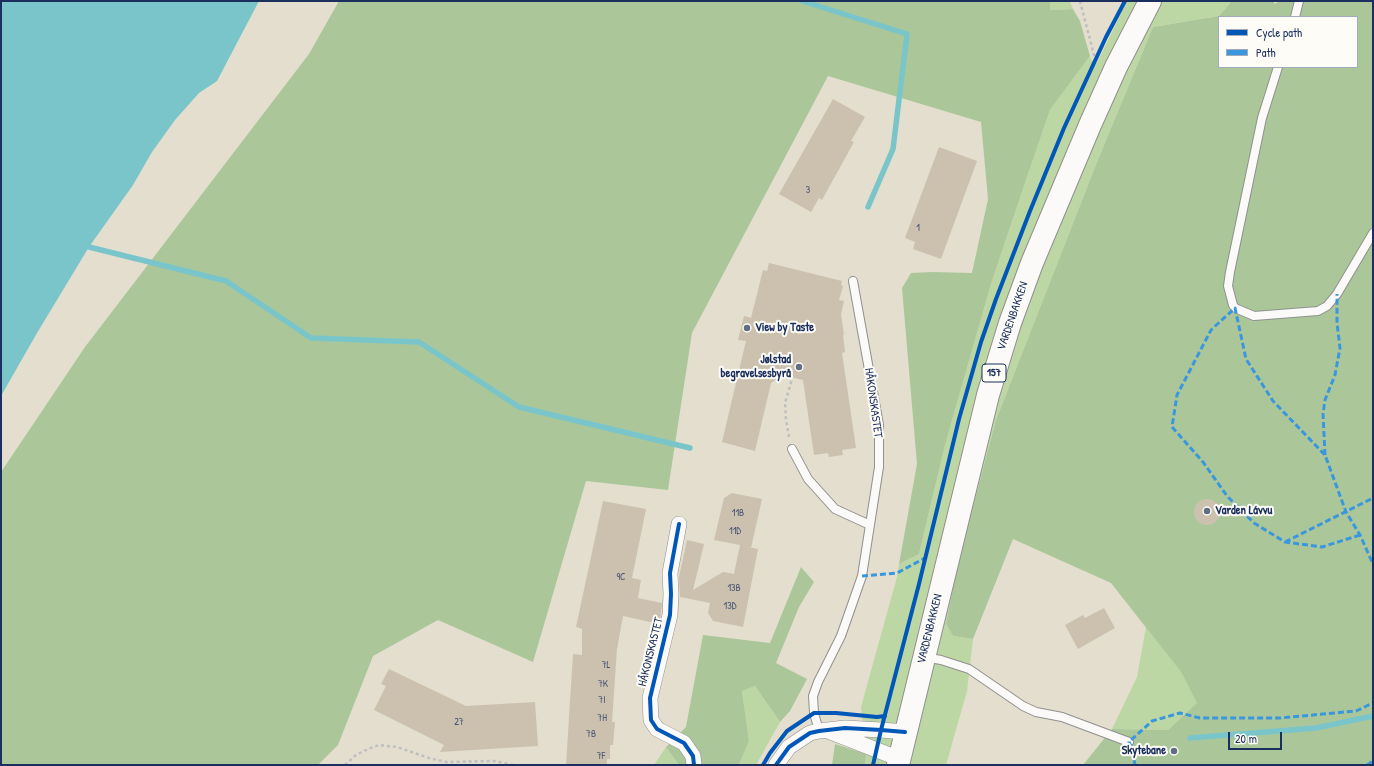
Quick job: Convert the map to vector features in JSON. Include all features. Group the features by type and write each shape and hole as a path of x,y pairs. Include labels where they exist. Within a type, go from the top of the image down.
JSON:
{"main road":[{"name":"VARDENBAKKEN","path":"899,762 986,403 1010,323 1035,256 1090,125 1119,61 1150,1"}],"street":[{"name":"HÅKONSKASTET","path":"679,524 670,573 670,615 650,698 651,720 657,729 684,743 693,756 694,765"},
{"path":"776,765 789,747 810,733 845,728 906,732"},
{"path":"822,731 899,762"}],"lane":[{"path":"1295,16 1299,1"},
{"path":"1278,68 1262,118 1230,272 1228,286 1233,305 1236,308 1254,316 1318,311 1327,306 1337,294 1373,233"},
{"name":"HÅKONSKASTET","path":"822,731 814,713 813,696 818,682 841,636 862,576 879,467 879,425 853,281"},
{"path":"792,449 808,479 835,509 870,525"},
{"path":"924,657 941,660 969,669 1023,706 1036,712 1062,717 1129,742"}],"path":[{"path":"1080,1 1095,60"},
{"path":"1092,66 1098,54"},
{"path":"792,379 785,403 786,420 792,449"},
{"path":"345,765 356,755 379,745 397,747 446,762 494,761 513,765"}],"green space":[{"path":"339,1 1050,1 1050,10 1073,9 1080,21 1090,56 1050,110 991,284 945,445 919,554 899,564 917,464 902,288 911,273 972,273 988,199 981,122 828,76 692,333 668,490 586,481 533,662 438,620 373,656 338,745 318,765 1,765 1,472 85,347 309,54"},
{"path":"1050,1 1071,1 1070,2 1073,9 1050,10"},
{"path":"1127,1 1232,1 1219,16 1153,27 1097,162 996,420 957,566 946,624 953,636 973,639 967,691 946,765 865,765 866,754 861,707 897,577 899,564 919,554 945,445 991,284 1050,110 1090,56 1091,60 1097,63"},
{"path":"1232,1 1274,1 1274,4 1281,1 1373,1 1373,765 1083,765 1112,729 1168,730 1197,703 1181,672 1111,583 1013,539 973,639 953,636 946,624 957,566 996,420 1097,162 1153,27 1218,16 1218,68 1358,68 1358,16 1219,16"},
{"path":"801,567 814,582 799,607 776,663 807,679 790,711 780,722 755,686 742,691 749,741 739,765 679,765 666,747 686,727 703,635 770,643"},
{"path":"1146,627 1181,672 1198,703 1168,730 1112,729 1137,677"},
{"path":"755,686 780,722 756,765 739,765 749,741 742,691"},
{"path":"835,744 866,754 865,765 832,765"},
{"path":"666,747 679,765 654,765"}],"water":[{"path":"1,1 259,1 217,81 199,93 175,120 152,152 133,185 89,247 1,396"}],"building":[{"path":"833,99 865,117 851,141 854,142 822,200 819,198 811,212 779,194"},
{"path":"939,147 977,161 941,259 913,249 915,242 905,238"},
{"path":"769,263 842,281 841,285 843,286 839,300 844,301 841,314 845,352 842,353 856,448 842,450 843,455 829,457 828,453 814,455 803,380 783,375 771,383 755,451 722,442 746,341 738,340 744,316 751,318 763,270 767,271"},
{"path":"732,493 762,499 751,548 758,549 743,627 713,621 708,613 710,603 680,597 679,577 687,540 704,544 693,590 723,572 734,574 740,545 714,540 724,498"},
{"name":"Varden Lávvu","path":"1207,499 1217,502 1220,512 1217,522 1207,525 1197,522 1194,512 1197,502"},
{"path":"603,501 646,509 632,578 641,580 638,598 662,603 661,614 659,624 623,616 617,649 612,722 615,722 613,745 610,745 610,759 607,759 607,765 566,765 573,654 582,655 582,629 576,627"},
{"path":"1104,608 1115,628 1078,649 1065,625 1083,615 1085,618"},
{"path":"389,669 466,706 535,702 538,746 440,752 444,745 374,710 386,686 381,684"}],"waterway":[{"path":"802,1 907,34 893,149 868,207"},
{"path":"89,247 226,281 311,338 419,342 519,407 690,448"},
{"path":"1190,738 1316,728 1373,716"}],"marked path":[{"path":"1325,455 1323,414 1325,400 1335,375 1340,348 1337,323 1337,294"},
{"path":"1360,535 1322,547 1285,542 1254,523 1227,496 1203,462 1172,427 1177,395 1211,330 1235,308 1246,359 1273,401 1325,455 1346,512 1360,535 1373,564"},
{"path":"1285,542 1373,498"},
{"path":"862,576 897,573 925,558"},
{"path":"1135,765 1132,748 1129,742 1152,721 1180,713 1200,718 1280,718 1356,711 1373,703"},
{"path":"1367,765 1373,761"}],"cycle path":[{"path":"873,765 959,419 981,342 1030,211 1064,128 1106,37 1125,1"},
{"path":"679,524 670,573 670,615 650,698 651,720 657,729 684,743 693,756 694,765"},
{"path":"763,765 770,753 787,731 814,713 836,713 877,717 885,716"},
{"path":"776,765 789,747 810,733 845,728 905,732"}],"place":[{"name":"View by Taste","path":"747,328"},
{"name":"Jølstad begravelsesbyrå","path":"799,367"},
{"name":"Varden Lávvu","path":"1207,511"},
{"name":"Skytebane","path":"1174,751"}]}
